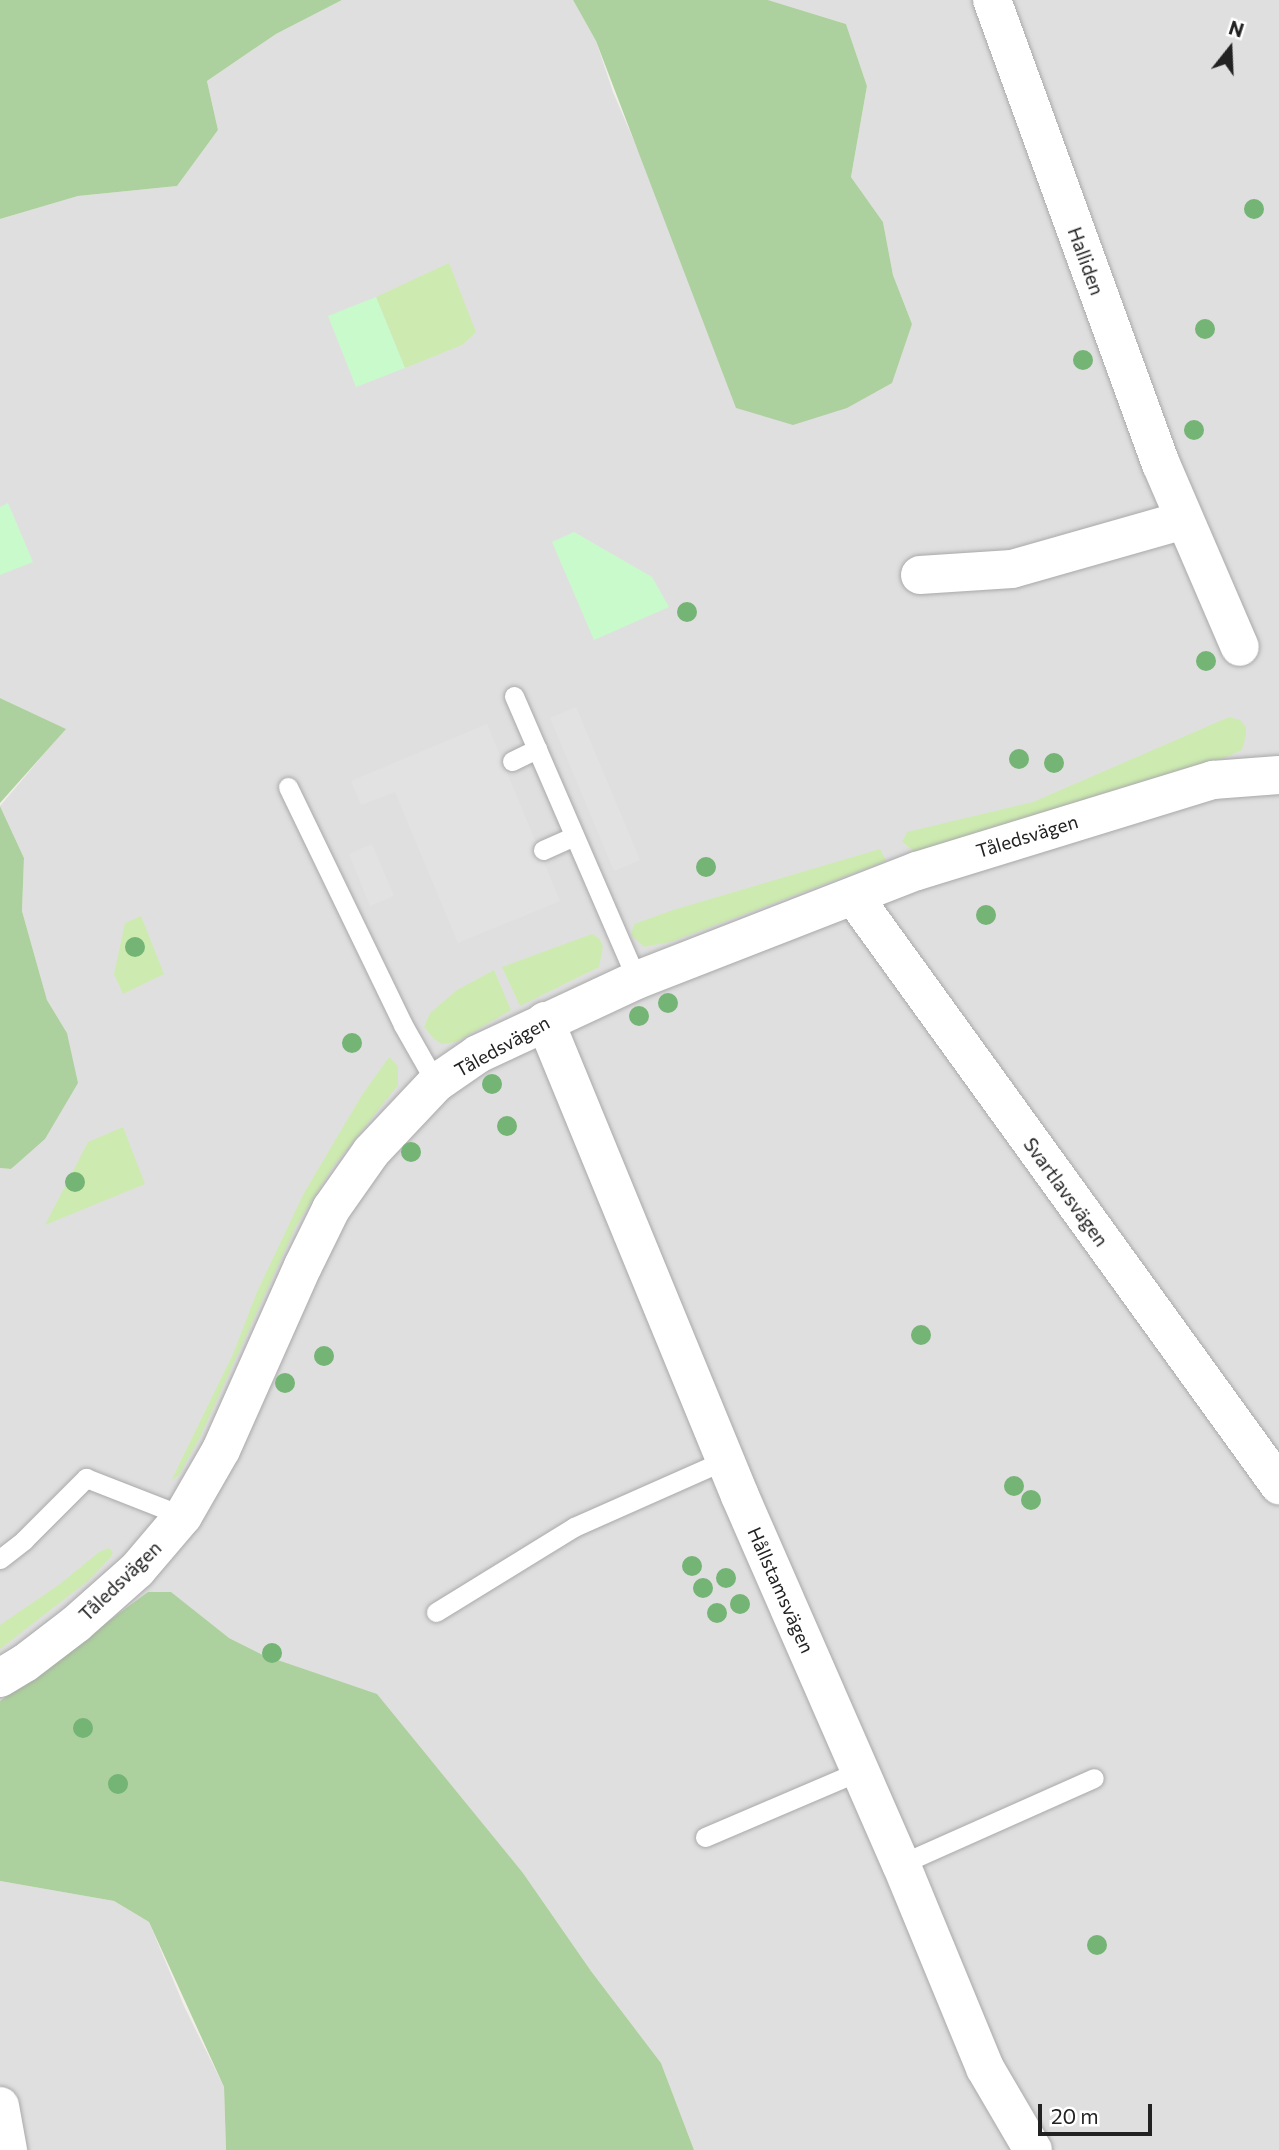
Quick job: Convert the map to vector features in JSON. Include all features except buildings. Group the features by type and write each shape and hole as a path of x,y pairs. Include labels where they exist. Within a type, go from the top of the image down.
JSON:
{"street":[{"name":"Halliden","path":"992,0 1105,318 1184,520 1240,647"},
{"path":"920,575 1012,569 1184,520"},
{"name":"Tåledsvägen","path":"0,1678 25,1663 117,1588 137,1570 183,1516 221,1450 331,1209 372,1152 436,1083 478,1054 637,980 960,856 1213,780 1279,775"},
{"name":"Svartlavsvägen","path":"854,897 1279,1485"},
{"name":"Hållstamsvägen","path":"544,1021 725,1460 901,1864 985,2068 1033,2150"},
{"path":"0,2106 8,2150"}],"lane":[{"path":"514,696 637,980"},
{"path":"512,761 537,749"},
{"path":"288,787 403,1025 436,1083"},
{"path":"543,850 574,836"},
{"path":"436,1612 574,1527 725,1460"},
{"path":"0,1559 24,1540 86,1478 183,1516"},
{"path":"705,1837 860,1771"},
{"path":"901,1864 1094,1778"}],"shaded area":[{"path":"342,0 573,0 596,41 613,92 646,169 912,324 893,275 883,222 851,177 867,86 846,24 768,0 1279,0 1279,2150 694,2150 661,2063 591,1971 523,1873 432,1762 318,1675 263,1655 229,1638 200,1618 148,1592 0,1701 0,1168 12,1169 67,1033 47,1000 22,911 24,858 0,806 65,729 0,698 0,219 78,196 177,186 218,130 207,81 276,34"},
{"path":"576,707 640,860 614,871 550,718"},
{"path":"487,724 560,901 458,943 395,792 361,805 351,781"},
{"path":"372,844 394,896 370,906 349,854"},
{"path":"0,1881 114,1901 149,1922 184,2006 224,2087 226,2150 0,2150"}],"green space":[{"path":"0,0 342,0 276,34 207,81 218,130 177,186 78,196 0,219"},
{"path":"573,0 768,0 846,24 867,86 851,177 883,222 893,275 912,324 892,383 847,408 793,425 736,408 596,41"},
{"path":"449,263 476,332 462,345 405,368 376,297"},
{"path":"376,297 405,368 356,387 328,316"},
{"path":"8,503 33,562 0,575 0,507"},
{"path":"574,532 652,577 669,607 594,640 552,542"},
{"path":"0,698 66,729 0,803"},
{"path":"1229,717 1240,720 1246,727 1246,735 1242,750 1224,758 968,835 929,851 914,851 902,842 907,832 1033,802"},
{"path":"0,806 24,858 22,911 47,1000 67,1033 78,1083 45,1139 11,1169 0,1168"},
{"path":"880,849 886,861 670,942 644,947 631,935 634,924 673,910"},
{"path":"141,916 164,974 123,994 114,974 125,923"},
{"path":"592,934 600,939 603,947 599,967 520,1006 502,967"},
{"path":"494,970 511,1010 456,1042 442,1044 434,1039 424,1027 430,1013 457,990"},
{"path":"389,1057 398,1066 398,1085 332,1168 296,1226 200,1437 179,1475 171,1481 233,1354 257,1292 304,1193 362,1095"},
{"path":"123,1127 145,1184 45,1225 88,1142"},
{"path":"109,1548 113,1553 110,1558 89,1580 0,1649 0,1625 60,1584 99,1552"},
{"path":"148,1592 171,1592 229,1638 263,1655 377,1694 523,1873 591,1971 661,2063 694,2150 226,2150 224,2087 149,1922 114,1901 0,1881 0,1701"}]}
